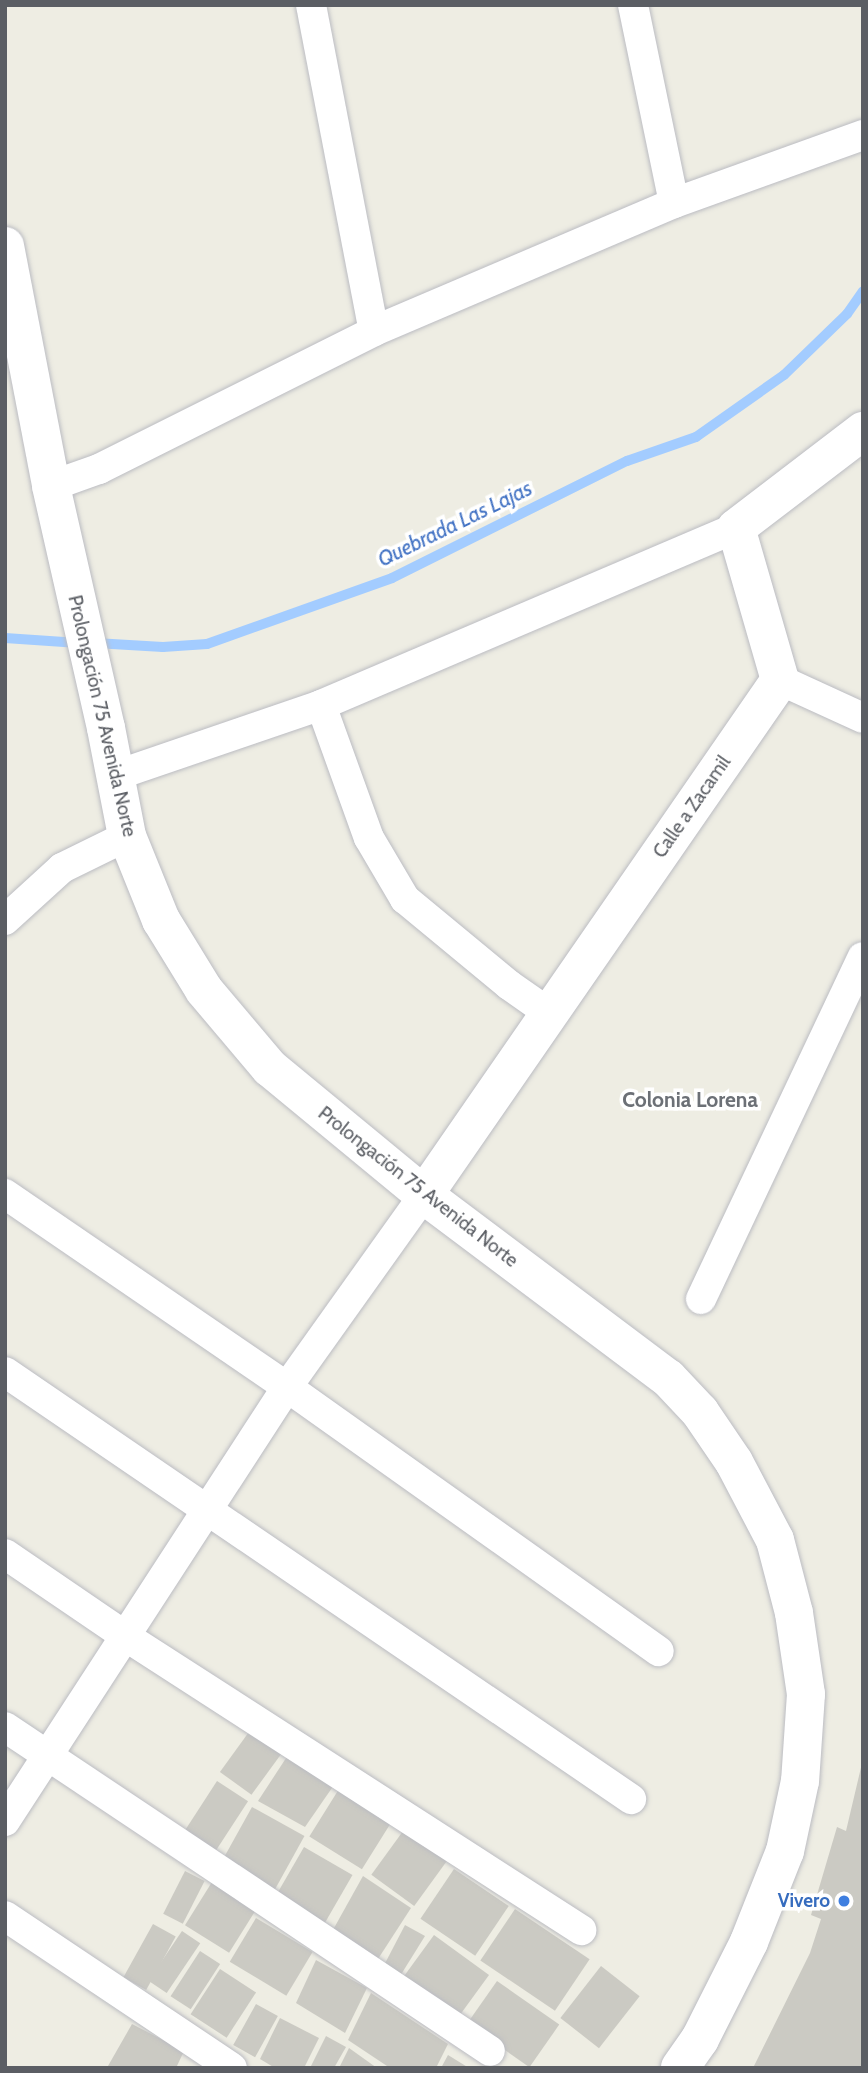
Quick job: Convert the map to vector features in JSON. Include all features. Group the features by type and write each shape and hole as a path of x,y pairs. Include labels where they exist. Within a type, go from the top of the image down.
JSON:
{"main road":[{"name":"Prolongación 75 Avenida Norte","path":"5,246 51,486 106,728 127,836 161,920 212,1000 270,1068 424,1195 668,1378 700,1412 727,1452 775,1540 794,1613 806,1694 800,1781 785,1851 749,1942 700,2039 680,2068"},
{"path":"780,680 736,528 863,431"},
{"name":"Calle a Zacamil","path":"424,1195 780,680"}],"street":[{"path":"311,5 373,331"},
{"path":"634,5 674,203"},
{"path":"51,486 99,469 373,331 674,203 863,135"},
{"path":"114,776 321,705 736,528"},
{"path":"780,680 863,718"},
{"path":"321,705 369,838 405,899 509,985 549,1013"},
{"path":"5,920 62,868 127,836"},
{"path":"701,1299 863,957"},
{"path":"5,1194 287,1387 659,1651"},
{"path":"5,1821 287,1387 424,1195"},
{"path":"5,1372 631,1799"},
{"path":"5,1554 125,1636 581,1930"},
{"path":"5,1727 490,2051"},
{"path":"5,1916 232,2068"}],"building":[{"path":"254,1725 286,1748 251,1795 220,1772"},
{"path":"290,1752 334,1785 305,1827 258,1801"},
{"name":"Vivero","path":"863,1759 863,2068 753,2068 810,1953 821,1919 811,1915 837,1827 846,1831"},
{"path":"217,1781 248,1801 213,1855 182,1835"},
{"path":"339,1789 392,1822 362,1869 309,1836"},
{"path":"252,1807 304,1836 275,1889 222,1860"},
{"path":"406,1827 449,1858 414,1906 371,1875"},
{"path":"304,1847 352,1875 322,1927 274,1899"},
{"path":"454,1869 509,1906 475,1956 420,1919"},
{"path":"185,1871 205,1881 183,1924 163,1914"},
{"path":"363,1876 411,1908 378,1959 329,1937"},
{"path":"212,1882 256,1910 229,1953 185,1925"},
{"path":"515,1909 590,1959 555,2011 480,1960"},
{"path":"256,1918 313,1952 286,1996 230,1962"},
{"path":"153,1924 176,1937 146,1990 123,1977"},
{"path":"405,1925 425,1936 397,1981 381,1971"},
{"path":"182,1931 200,1943 167,1993 148,1981"},
{"path":"434,1935 489,1975 453,2024 398,1984"},
{"path":"200,1951 220,1964 191,2009 171,1996"},
{"path":"316,1960 367,1988 345,2033 296,2003"},
{"path":"601,1966 640,1996 599,2048 560,2018"},
{"path":"220,1969 256,1992 227,2038 191,2014"},
{"path":"497,1981 559,2025 529,2067 467,2024"},
{"path":"371,1993 448,2044 436,2068 390,2068 348,2040"},
{"path":"256,2004 278,2016 255,2057 233,2045"},
{"path":"280,2018 319,2038 304,2068 275,2068 260,2059"},
{"path":"132,2024 184,2051 176,2068 108,2066"},
{"path":"326,2036 346,2047 334,2068 310,2068"},
{"path":"349,2048 377,2068 339,2068"},
{"path":"448,2055 469,2068 441,2068"}],"waterway":[{"name":"Quebrada Las Lajas","path":"95,643 163,647 207,644 392,578 627,461 696,437 784,375 847,314 863,291"},
{"name":"Quebrada Las Lajas","path":"5,638 79,643"}],"place":[{"name":"Vivero","path":"844,1901"}],"district":[{"name":"Colonia Lorena","path":"690,1100"}]}
